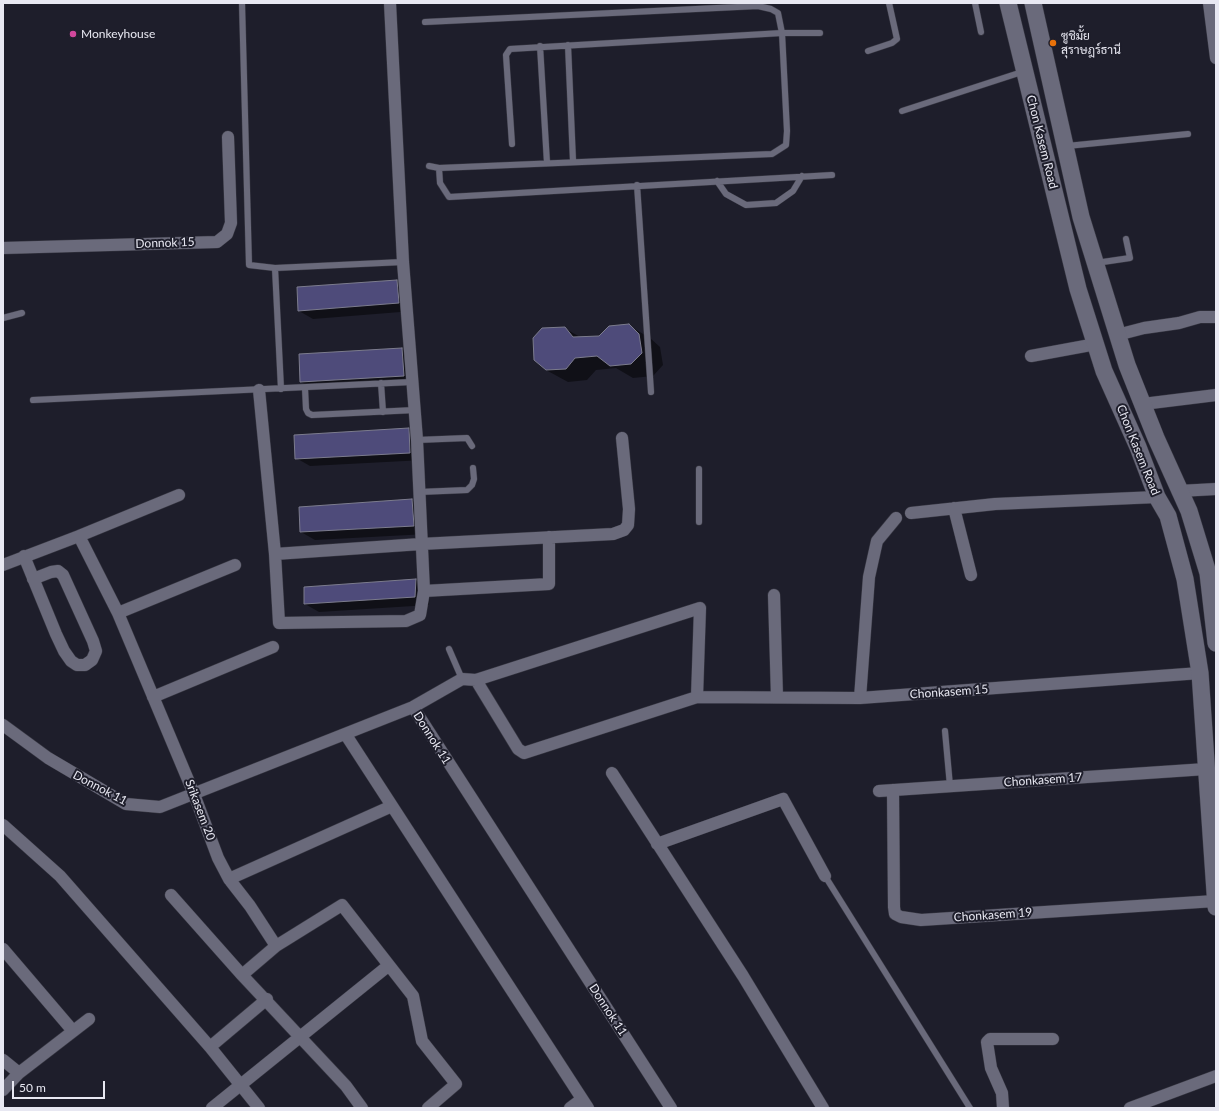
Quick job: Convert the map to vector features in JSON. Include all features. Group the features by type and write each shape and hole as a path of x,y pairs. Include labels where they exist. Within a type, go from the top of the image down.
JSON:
{"main road":[{"name":"Chon Kasem Road","path":"1008,3 1078,289 1104,371 1138,447 1157,497 1168,516 1185,579 1200,674 1216,904"},
{"name":"Chon Kasem Road","path":"1033,3 1081,217 1117,334 1143,404 1179,491 1189,511 1208,573 1216,643"}],"street":[{"path":"259,390 275,554 278,623 406,621 420,615 424,591 417,440 403,262 390,3"},
{"path":"1209,3 1216,58"},
{"name":"Donnok 15","path":"3,248 217,242 227,234 232,223 228,138"},
{"path":"1117,334 1200,318 1216,317"},
{"path":"1031,356 1096,344"},
{"path":"1143,404 1216,395"},
{"path":"275,554 421,544 612,534 624,530 628,525 629,509 622,438"},
{"path":"1179,491 1216,489"},
{"path":"3,563 79,536 179,495"},
{"path":"911,513 995,504 1157,497"},
{"path":"954,508 971,575"},
{"path":"860,698 869,577 878,541 896,518"},
{"name":"Srikasem 20","path":"79,536 118,613 194,794 218,858 229,879 250,906 276,946"},
{"path":"424,591 549,584 548,537"},
{"path":"24,556 33,579 64,651 71,661 77,665 85,665 92,660 96,651 93,641 63,575 58,571 33,579"},
{"path":"118,613 235,565"},
{"path":"774,595 777,697"},
{"path":"413,707 462,679 476,680 700,608 697,697"},
{"path":"153,697 273,647"},
{"name":"Chonkasem 15","path":"476,680 518,749 524,753 697,697 860,698 1200,674"},
{"name":"Donnok 11","path":"3,725 48,758 126,804 160,806 346,735 413,707 670,1108"},
{"path":"346,735 585,1104 570,1108"},
{"name":"Chonkasem 17","path":"879,791 1206,769"},
{"path":"612,773 743,976 823,1108"},
{"name":"Chonkasem 19","path":"893,790 894,907 895,914 901,918 921,920 1216,904"},
{"path":"657,844 783,799 825,876"},
{"path":"229,879 392,806"},
{"path":"3,825 60,876 210,1047 260,1108"},
{"path":"170,895 242,975 346,1086 362,1108"},
{"path":"242,975 276,946 342,905 388,966 413,996 422,1040 456,1084 428,1108"},
{"path":"3,949 73,1032"},
{"path":"212,1108 301,1038 388,966"},
{"path":"210,1047 266,999"},
{"path":"3,1090 18,1073 89,1019"},
{"path":"1003,1108 1002,1093 991,1068 987,1042 995,1039 1053,1040"},
{"path":"3,1060 18,1073"},
{"path":"1130,1108 1216,1076"}],"lane":[{"path":"242,3 249,265 275,268 403,262"},
{"path":"868,50 892,43 897,39 889,3"},
{"path":"975,3 981,32"},
{"path":"425,22 758,6 771,9 778,13 782,33 787,131 786,145 772,154 573,161 439,168 429,166"},
{"path":"512,144 506,55 510,49 540,46 782,33 820,33"},
{"path":"568,45 573,161"},
{"path":"540,46 547,163"},
{"path":"902,111 1025,71"},
{"path":"1065,146 1188,134"},
{"path":"439,168 440,183 449,197 832,175"},
{"path":"717,181 726,194 746,205 776,204 793,191 802,176"},
{"path":"637,185 651,392"},
{"path":"1095,263 1130,258 1126,239"},
{"path":"275,268 281,390"},
{"path":"3,318 22,313"},
{"path":"33,400 281,390 412,382"},
{"path":"381,383 383,412"},
{"path":"305,388 306,409 308,414 312,415 415,410"},
{"path":"417,440 467,438 472,446"},
{"path":"419,492 467,490 472,485 474,479 473,468"},
{"path":"699,469 699,522"},
{"path":"449,649 462,679"},
{"path":"945,731 950,786"},
{"path":"825,876 970,1108"}],"building":[{"path":"397,280 399,303 298,311 297,287"},
{"path":"629,324 639,334 642,353 631,364 610,366 597,356 575,358 566,369 546,370 534,360 533,338 542,328 565,327 573,337 599,336 609,326"},
{"path":"402,348 404,376 300,382 299,354"},
{"path":"409,428 410,453 295,459 294,435"},
{"path":"412,499 414,526 300,532 299,507"},
{"path":"416,579 415,597 304,604 304,587"}],"place":[{"name":"Monkeyhouse","path":"73,34"},
{"name":"ซูชิมั้ย สุราษฎร์ธานี","path":"1053,43"}]}
